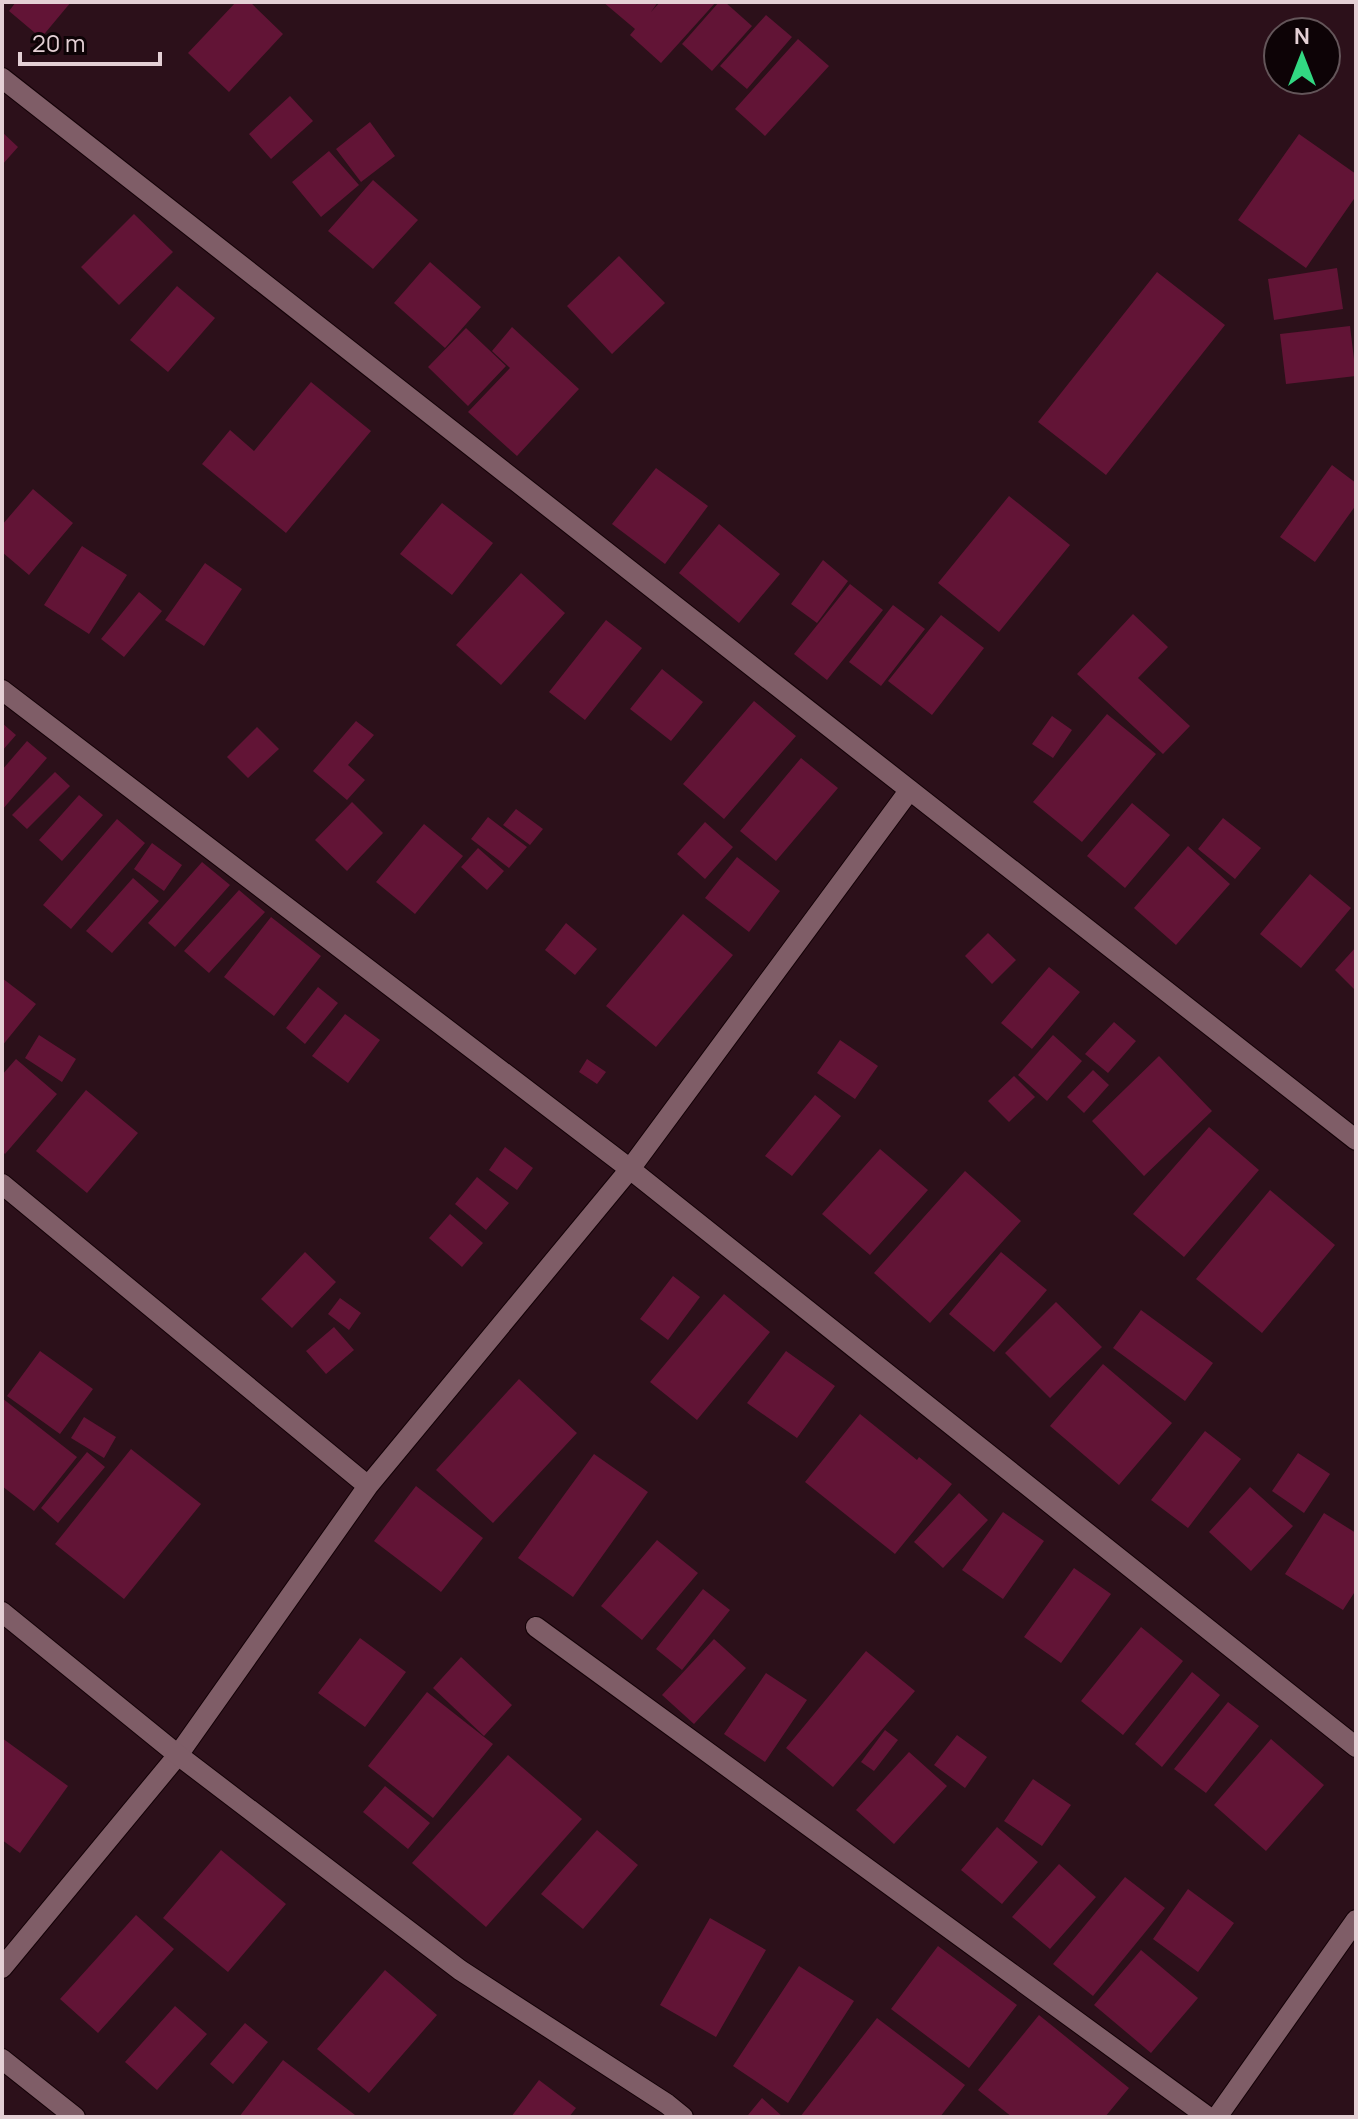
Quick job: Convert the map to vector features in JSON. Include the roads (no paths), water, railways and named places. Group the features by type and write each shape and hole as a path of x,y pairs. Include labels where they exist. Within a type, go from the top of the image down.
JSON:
{"street":[{"path":"2,78 1356,1140"},
{"path":"2,690 630,1169 1356,1747"},
{"path":"2,1968 178,1755 368,1486 630,1169 909,791"},
{"path":"2,1184 368,1486"},
{"path":"2,1612 178,1755 460,1970 683,2117"},
{"path":"536,1627 1208,2117"},
{"path":"1217,2117 1356,1920"},
{"path":"2,2059 75,2117"}]}
